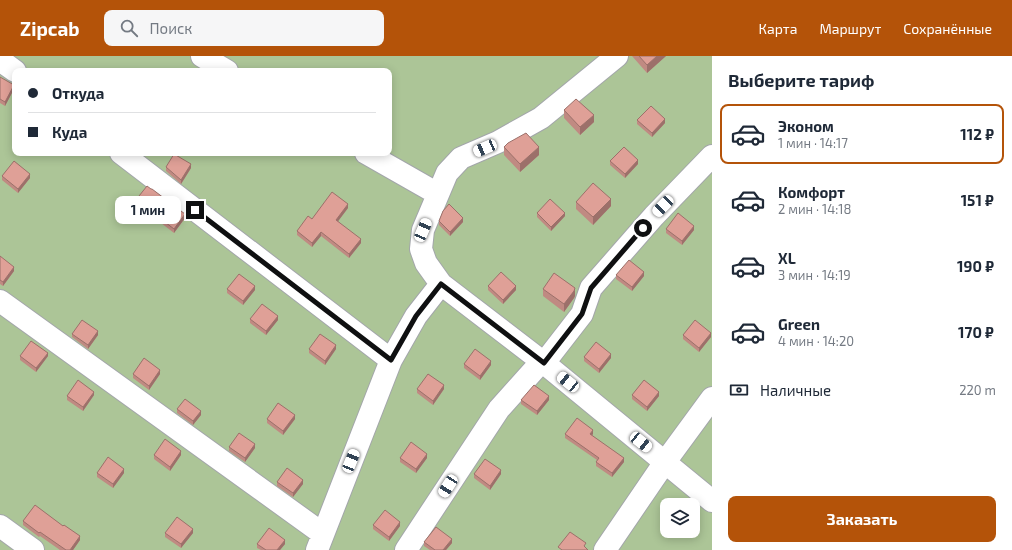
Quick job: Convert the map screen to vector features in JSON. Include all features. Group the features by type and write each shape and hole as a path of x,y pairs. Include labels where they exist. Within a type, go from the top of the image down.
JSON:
{"lane":[{"path":"202,56 222,68"},
{"path":"617,56 541,118 498,142 461,158 447,173 423,230 421,249 426,264 441,284 543,362 712,501"},
{"path":"0,60 12,70"},
{"path":"125,156 391,360"},
{"path":"371,156 438,194"},
{"path":"406,550 499,409 543,362 582,314 591,288 654,216 712,156"},
{"path":"0,301 320,542 391,360 416,316 441,284"},
{"path":"605,550 665,462 712,398"},
{"path":"0,526 33,550"}],"green space":[{"path":"0,56 712,56 712,550 0,550"}],"building":[{"path":"639,56 657,56 647,65"},
{"path":"0,77 12,84 12,89 5,102 0,99"},
{"path":"576,99 594,115 580,127 564,110"},
{"path":"651,106 665,119 652,133 637,120"},
{"path":"526,133 539,147 520,164 504,147 508,143"},
{"path":"624,147 638,160 625,174 610,161"},
{"path":"173,156 177,156 191,164 181,180 166,167"},
{"path":"14,161 30,174 18,189 2,176"},
{"path":"593,183 611,199 593,217 576,202"},
{"path":"147,186 185,214 174,229 135,201"},
{"path":"332,192 348,204 336,220 361,239 349,254 321,232 312,243 297,231 308,216 312,219"},
{"path":"550,199 565,213 551,227 537,213"},
{"path":"449,204 463,218 450,232 439,221 443,211"},
{"path":"678,213 694,226 682,241 666,229"},
{"path":"0,256 14,267 3,282 0,280"},
{"path":"629,260 644,272 632,287 616,275"},
{"path":"501,272 516,286 503,300 488,286"},
{"path":"554,273 575,288 564,304 543,289"},
{"path":"239,274 255,286 243,301 227,289"},
{"path":"262,304 278,316 266,331 250,319"},
{"path":"82,320 98,331 88,345 72,334"},
{"path":"695,320 711,333 699,348 683,335"},
{"path":"320,334 336,345 325,361 309,349"},
{"path":"31,341 48,353 36,368 20,356"},
{"path":"596,342 611,354 599,369 584,357"},
{"path":"475,349 491,361 480,376 464,364"},
{"path":"144,358 160,370 149,386 133,374"},
{"path":"428,374 444,385 433,401 417,389"},
{"path":"78,380 94,392 83,407 67,396"},
{"path":"644,380 659,392 647,407 632,395"},
{"path":"534,385 549,396 537,411 521,400"},
{"path":"185,399 201,411 193,421 177,409"},
{"path":"278,403 295,415 283,431 267,419"},
{"path":"577,418 593,430 590,434 624,458 612,473 596,462 599,458 565,434"},
{"path":"239,433 255,444 245,458 229,447"},
{"path":"165,439 181,451 170,467 154,455"},
{"path":"411,442 427,454 416,469 400,458"},
{"path":"108,457 124,469 113,484 97,473"},
{"path":"485,459 501,470 490,486 474,474"},
{"path":"287,468 303,480 293,493 277,482"},
{"path":"35,505 63,526 64,525 80,536 70,550 66,550 23,521"},
{"path":"385,510 400,522 389,537 373,525"},
{"path":"177,517 193,529 181,544 165,533"},
{"path":"436,527 452,539 443,550 435,550 424,542"},
{"path":"269,528 285,540 277,550 266,550 257,544"},
{"path":"570,532 586,543 584,546 588,550 562,550 558,547"}],"route":[{"path":"195,210 391,360 416,316 441,284 544,363 582,314 591,288 643,228"}]}
